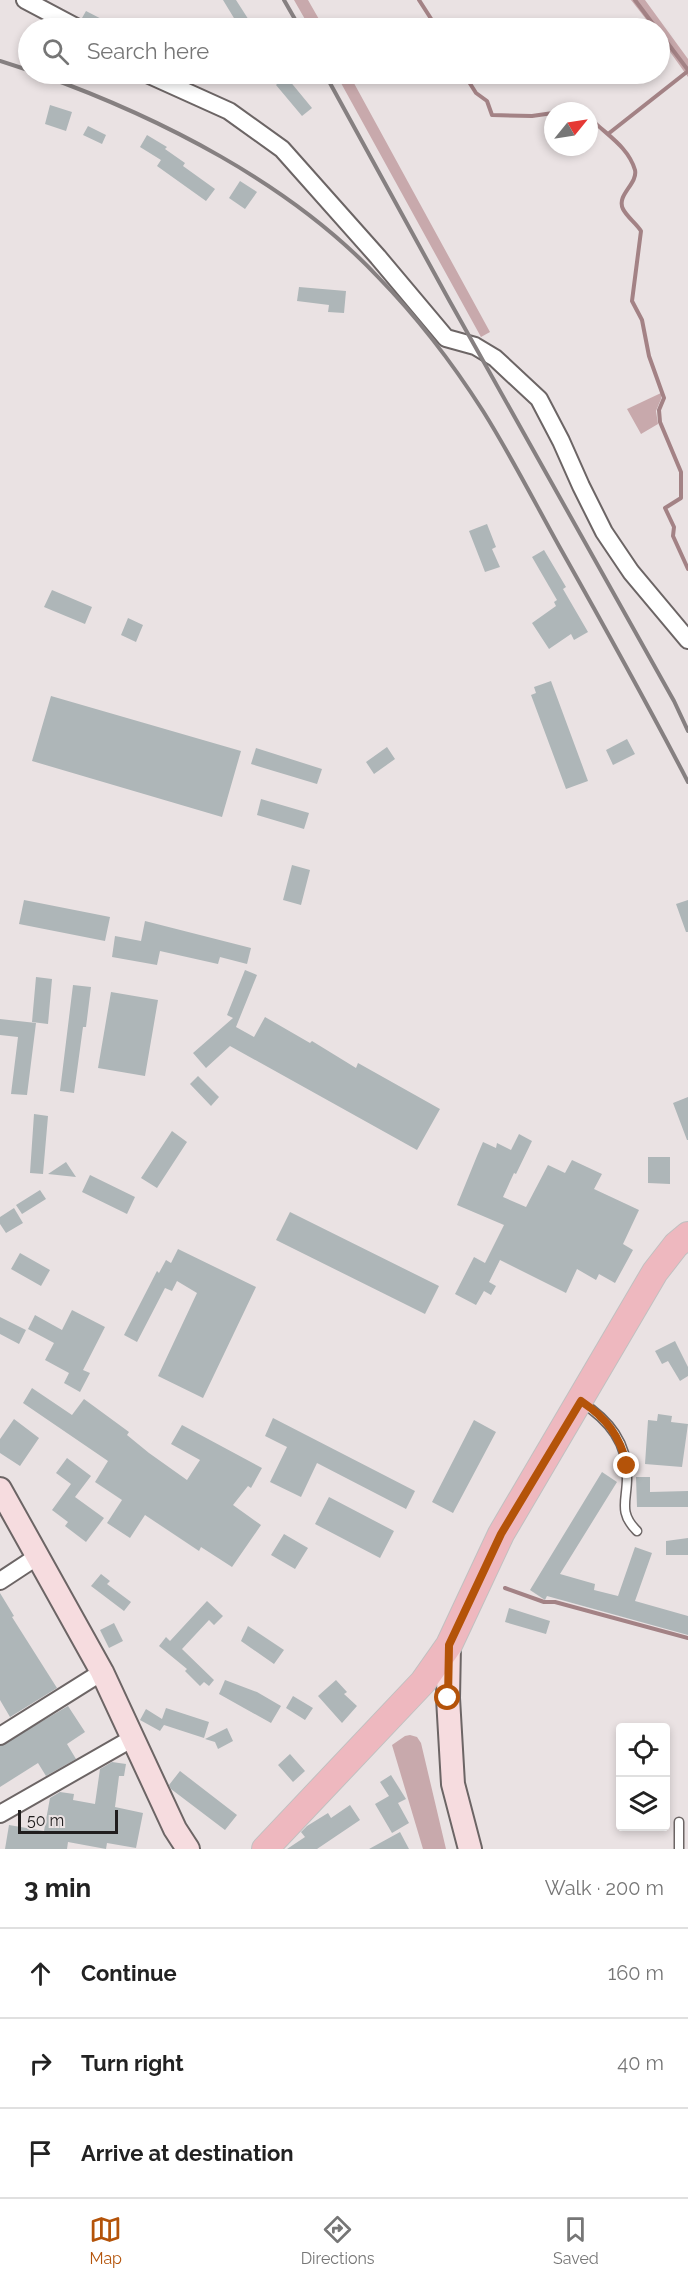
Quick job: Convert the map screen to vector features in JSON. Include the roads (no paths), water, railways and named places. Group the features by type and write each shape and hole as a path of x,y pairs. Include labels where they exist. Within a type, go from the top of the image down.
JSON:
{"main road":[{"path":"265,1849 423,1682 449,1645 501,1534 655,1272 676,1245 688,1235"},
{"path":"0,1489 102,1672 175,1829 188,1849"},
{"path":"449,1645 448,1698 453,1784 470,1849"}],"street":[{"path":"25,0 59,18"},
{"path":"169,84 229,111 282,149 378,257 446,339 475,346 495,358 539,399 604,531 631,572 688,640"},
{"path":"0,1581 38,1556"},
{"path":"0,1736 102,1672"},
{"path":"0,1814 133,1738"}],"lane":[{"path":"581,1401 609,1423 623,1449 627,1466 625,1515 637,1531"},
{"path":"679,1822 679,1849"}],"waterway":[{"path":"419,0 431,18"},
{"path":"635,0 648,18"},
{"path":"670,46 688,70"},
{"path":"608,134 688,71"},
{"path":"470,84 476,93 487,101 492,115 544,114"},
{"path":"598,125 622,147 635,170 633,180 622,199 623,209 641,231 632,301 642,320 649,356 664,398 659,410 660,422 681,472 681,498 665,508 674,527 673,536 688,569"},
{"path":"505,1588 544,1602 555,1602 688,1638"}],"railway":[{"path":"284,0 294,18"},
{"path":"0,61 18,67"},
{"path":"65,84 176,132 264,183 343,243 392,292 447,358 493,427 688,782"},
{"path":"330,84 674,701 688,731"}]}
